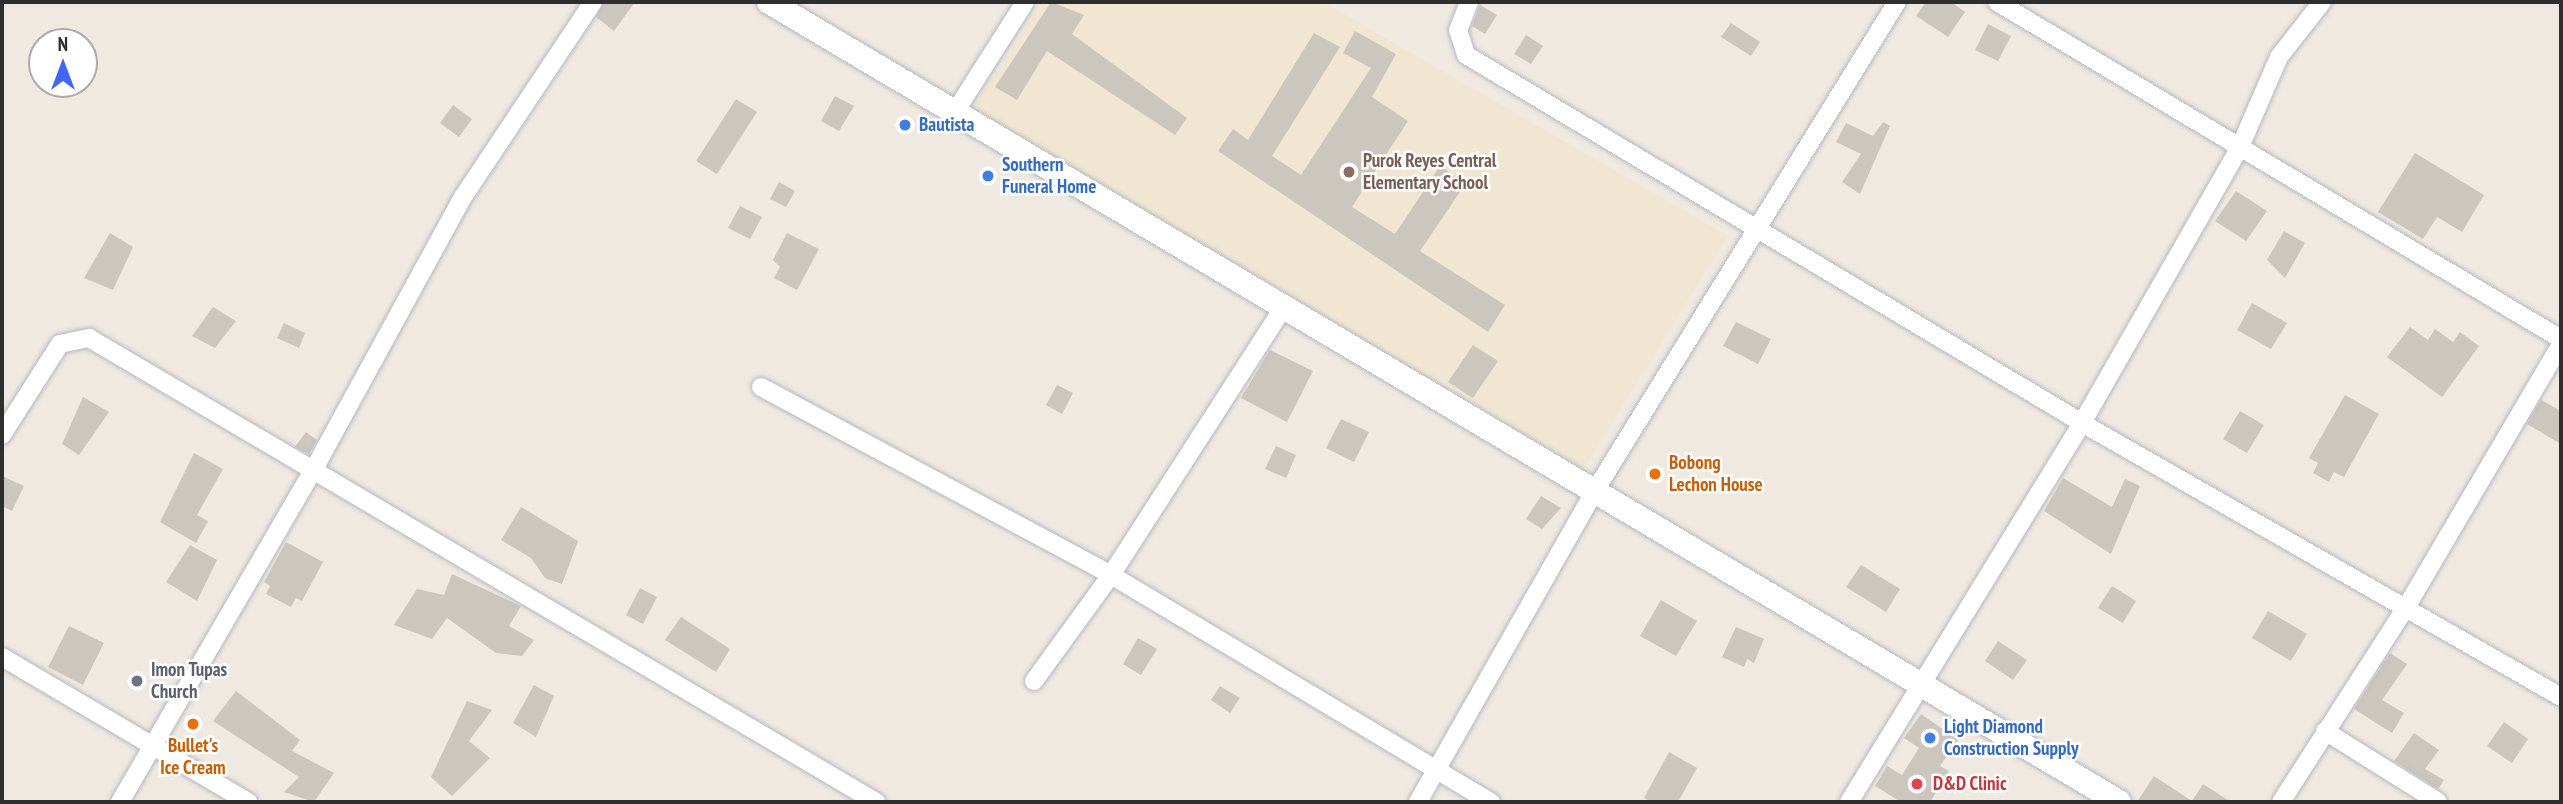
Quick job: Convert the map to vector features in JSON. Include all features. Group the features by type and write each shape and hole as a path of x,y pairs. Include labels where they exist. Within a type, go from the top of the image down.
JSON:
{"main road":[{"path":"769,2 1284,307 1919,689 2119,802"}],"street":[{"path":"120,802 314,469 463,197 593,2"},
{"path":"955,112 1025,2"},
{"path":"1469,2 1458,30 1466,55 2082,423 2408,604 2561,697"},
{"path":"1418,802 1593,494 1897,2"},
{"path":"1997,2 2561,341 2408,604 2281,802"},
{"path":"1849,802 2082,423 2240,147 2279,57 2322,2"},
{"path":"1034,681 1111,575 1284,307"},
{"path":"2,435 60,344 79,335 314,469 876,802"},
{"path":"761,387 1111,575 1491,802"},
{"path":"2,657 248,802"},
{"path":"2325,731 2438,802"}],"shaded area":[{"name":"Purok Reyes Central Elementary School","path":"1042,2 1323,2 1728,236 1584,468 973,108"}],"building":[{"path":"604,2 635,2 614,31 596,17"},
{"path":"1051,2 1084,15 1072,34 1187,118 1175,135 1047,51 1017,100 995,87"},
{"path":"1926,2 1951,2 1965,12 1948,37 1916,16"},
{"path":"1480,5 1497,15 1485,34 1472,26"},
{"path":"1731,23 1760,42 1751,56 1721,37"},
{"path":"1988,24 2011,36 1998,61 1975,50"},
{"path":"1355,31 1396,54 1372,97 1408,121 1352,207 1395,234 1440,166 1466,183 1420,251 1505,305 1488,332 1218,151 1233,129 1248,140 1314,33 1340,47 1272,156 1301,175 1371,68 1343,53"},
{"path":"1526,35 1543,46 1531,64 1514,54"},
{"path":"835,96 854,106 839,131 821,121"},
{"path":"736,99 757,112 717,174 696,161"},
{"path":"453,105 472,119 459,137 440,123"},
{"path":"1883,122 1890,126 1860,194 1842,182 1861,154 1836,142 1846,123 1873,136"},
{"path":"2415,153 2484,195 2462,232 2437,217 2423,239 2378,212"},
{"path":"779,182 795,191 786,207 770,199"},
{"path":"2236,191 2267,211 2246,241 2215,221"},
{"path":"740,206 762,217 750,239 728,228"},
{"path":"2284,231 2305,243 2285,278 2267,260"},
{"path":"110,233 133,247 113,290 84,278"},
{"path":"787,233 819,249 797,290 774,278 780,267 773,260"},
{"path":"2252,303 2287,323 2271,349 2237,330"},
{"path":"213,307 236,321 215,348 192,336"},
{"path":"1736,322 1771,339 1758,364 1723,346"},
{"path":"284,323 305,333 299,348 277,338"},
{"path":"2410,327 2428,340 2435,329 2453,342 2460,332 2479,346 2442,397 2387,357"},
{"path":"1473,345 1498,361 1473,398 1448,382"},
{"path":"1270,350 1313,371 1287,422 1241,398"},
{"path":"1057,385 1073,393 1062,414 1046,405"},
{"path":"2345,395 2379,414 2344,477 2334,472 2329,482 2313,473 2318,463 2309,458"},
{"path":"83,397 109,412 79,455 62,444"},
{"path":"2541,400 2561,411 2561,444 2527,424"},
{"path":"2240,411 2264,425 2247,453 2223,439"},
{"path":"1341,419 1369,432 1354,462 1326,448"},
{"path":"306,432 317,440 309,454 295,447"},
{"path":"1276,446 1296,455 1286,478 1265,469"},
{"path":"194,453 223,469 197,515 208,521 196,543 160,522"},
{"path":"2,476 24,486 12,511 2,506"},
{"path":"2063,478 2112,507 2125,479 2140,486 2111,554 2044,511"},
{"path":"1541,496 1561,508 1542,529 1526,519"},
{"path":"521,507 578,541 562,584 545,578 531,558 501,540"},
{"path":"286,542 323,562 302,601 296,598 291,607 266,594 270,586 264,582"},
{"path":"190,545 217,560 197,601 166,582"},
{"path":"1861,565 1900,589 1886,612 1846,587"},
{"path":"452,574 521,606 509,626 534,640 522,656 496,653 447,618 432,639 394,625 417,589 444,595"},
{"path":"2112,586 2136,601 2123,623 2098,608"},
{"path":"640,588 657,597 643,624 626,615"},
{"path":"1661,600 1697,621 1676,656 1640,636"},
{"path":"2268,611 2307,634 2291,661 2252,638"},
{"path":"681,617 730,649 716,672 665,640"},
{"path":"69,626 104,643 83,685 48,667"},
{"path":"1736,627 1764,639 1754,663 1747,659 1744,667 1722,657"},
{"path":"1138,638 1157,649 1141,675 1123,664"},
{"path":"1998,641 2027,660 2013,680 1985,661"},
{"path":"2390,653 2407,664 2382,700 2404,713 2392,733 2354,709"},
{"path":"534,685 554,696 536,737 513,723"},
{"path":"1220,686 1240,698 1230,713 1211,700"},
{"path":"236,691 300,740 292,751 334,773 314,802 284,792 299,777 213,721"},
{"path":"467,701 492,710 469,741 490,758 452,796 431,777"},
{"path":"1921,714 1958,740 1940,766 1949,771 1930,802 1901,802 1875,786 1887,766 1902,775 1919,748 1904,738"},
{"path":"2504,722 2528,739 2512,763 2487,746"},
{"path":"2414,733 2439,750 2425,769 2444,780 2438,789 2394,761"},
{"path":"1669,752 1697,768 1678,802 1652,802 1644,798"},
{"path":"2154,776 2192,801 2203,784 2231,802 2137,802"}],"place":[{"name":"Bautista","path":"905,125"},
{"name":"Purok Reyes Central Elementary School","path":"1349,172"},
{"name":"Southern Funeral Home","path":"988,176"},
{"name":"Bobong Lechon House","path":"1655,474"},
{"name":"Imon Tupas Church","path":"137,681"},
{"name":"Bullet's Ice Cream","path":"193,724"},
{"name":"Light Diamond Construction Supply","path":"1930,738"},
{"name":"D&D Clinic","path":"1917,784"}]}
